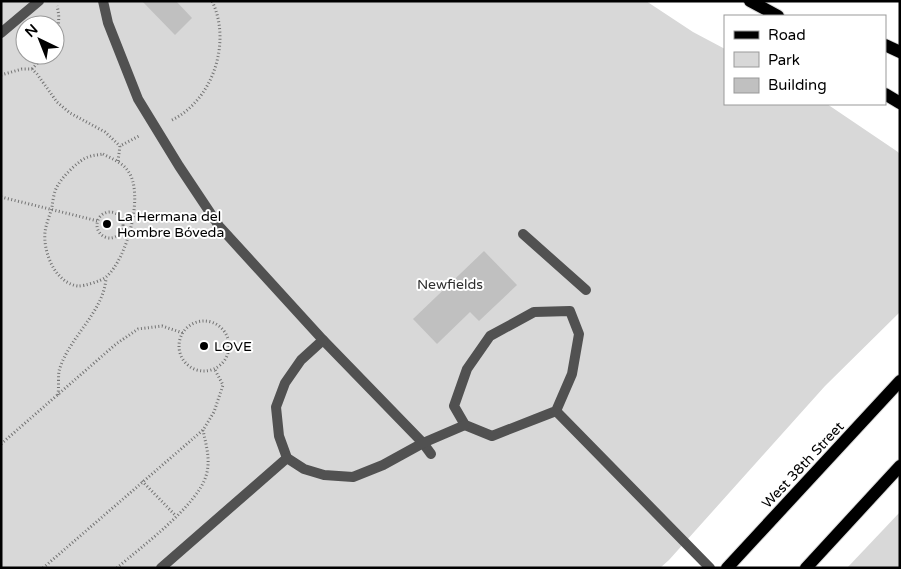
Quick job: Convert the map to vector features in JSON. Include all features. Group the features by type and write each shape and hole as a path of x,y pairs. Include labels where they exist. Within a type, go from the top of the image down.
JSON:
{"main road":[{"path":"750,1 776,15"},
{"path":"886,45 900,52"},
{"path":"886,95 900,102"},
{"name":"West 38th Street","path":"727,568 900,381"},
{"path":"806,568 900,466"}],"lane":[{"path":"1,33 38,1"},
{"path":"103,1 108,23 138,99 219,226 431,454"},
{"path":"522,234 586,290"},
{"path":"570,310 579,334 572,374 556,412 492,436 465,425 454,406 467,369 490,336 534,312 570,310"},
{"path":"323,340 301,360 285,384 276,406 280,436 287,458 304,469 324,475 353,477 383,465 465,425"},
{"path":"556,412 710,568"},
{"path":"161,568 287,458"}],"path":[{"path":"56,1 60,15"},
{"path":"120,146 176,118 193,105 207,86 219,53 220,28 217,11 212,1"},
{"path":"32,70 36,65"},
{"path":"1,75 22,69 32,70 57,102 70,113 105,132 120,146"},
{"path":"118,161 120,146"},
{"path":"58,395 59,372 70,348 99,302 106,277 117,262 126,244 135,208 133,183 129,171 118,161 103,154 87,157 69,171 57,186 45,233 46,247 58,276 66,282 78,286 106,277"},
{"path":"1,197 98,221"},
{"path":"110,212 115,212 121,218 124,226 116,236 108,238 100,234 97,226 102,214 110,212"},
{"path":"124,226 131,228"},
{"path":"199,322 212,323 223,330 228,342 228,349 223,362 206,371 187,364 180,353 180,340 183,333 192,324 199,322"},
{"path":"1,444 116,344 138,329 162,326 183,333"},
{"path":"43,568 203,430 214,412 223,384 214,368"},
{"path":"117,568 176,516 195,495 206,476 208,454 203,430"},
{"path":"142,481 176,516"}],"green space":[{"name":"Newfields","path":"1,1 646,1 693,32 724,48 724,105 828,105 898,152 900,155 900,312 825,386 660,568 1,568"},
{"path":"900,512 900,568 847,568"}],"building":[{"path":"142,1 176,1 192,18 175,35"},
{"path":"484,251 517,285 479,321 470,312 437,344 413,319"}],"place":[{"name":"La Hermana del Hombre Bóveda","path":"107,224"},
{"name":"LOVE","path":"204,346"}]}
